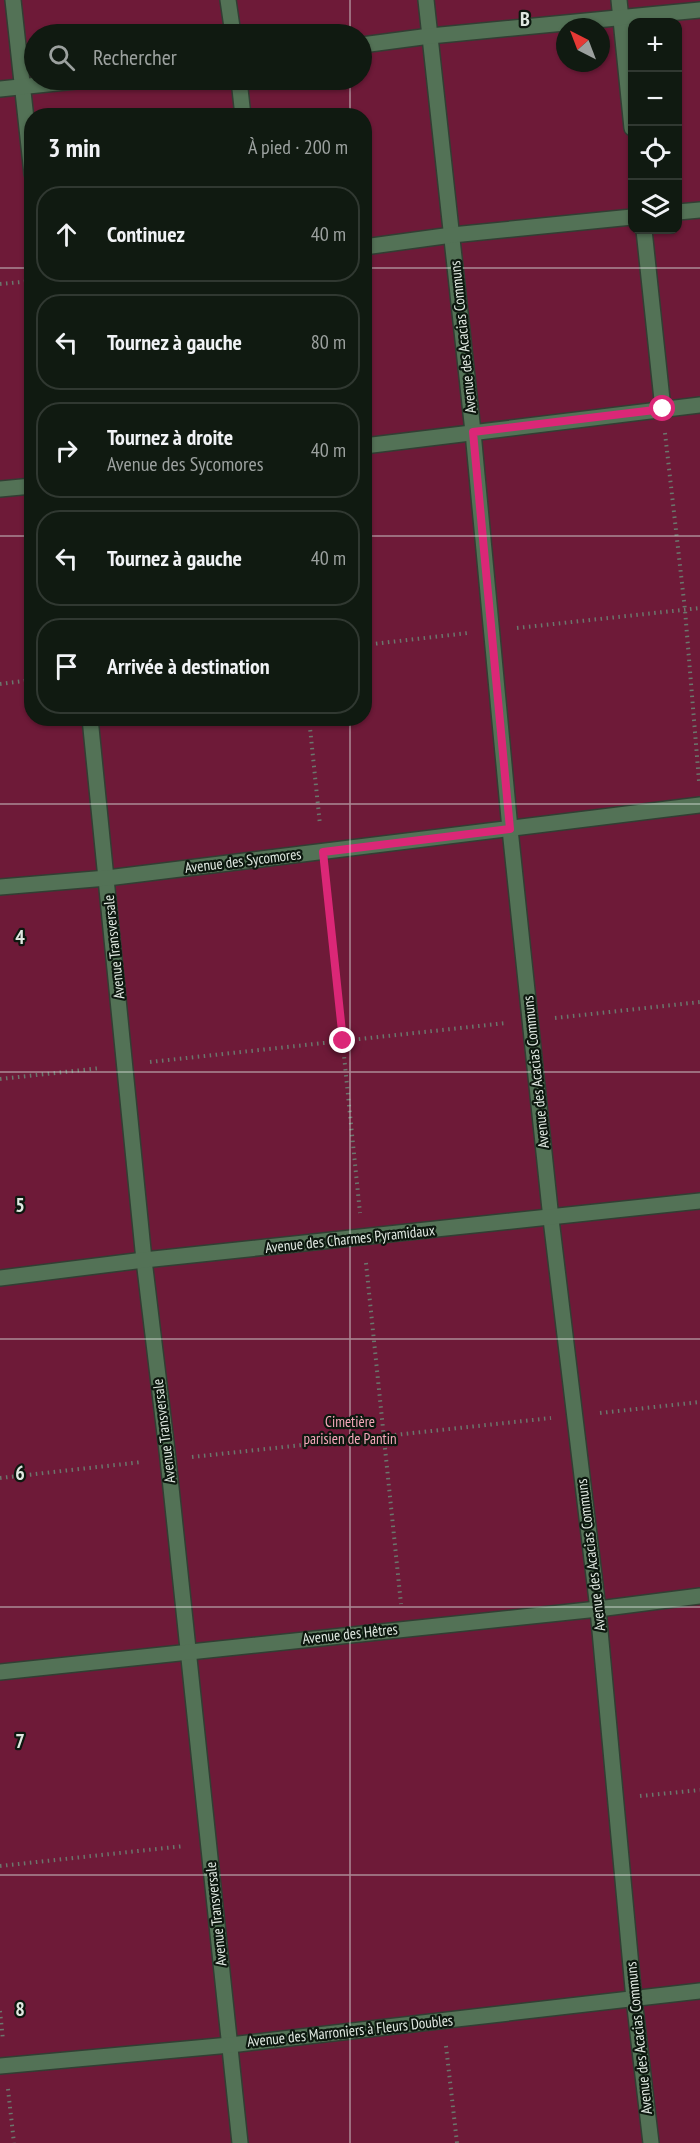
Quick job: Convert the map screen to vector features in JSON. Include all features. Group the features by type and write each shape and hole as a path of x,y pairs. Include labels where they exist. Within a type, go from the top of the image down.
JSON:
{"lane":[{"path":"13,0 24,108"},
{"path":"228,0 232,24"},
{"name":"Avenue des Acacias Communs","path":"426,0 473,432 510,829 551,1219 598,1609 634,1999 651,2143"},
{"path":"619,0 633,126"},
{"path":"372,44 700,10"},
{"path":"0,89 22,87"},
{"path":"239,90 242,108"},
{"path":"682,212 700,210"},
{"path":"372,246 452,235 628,217"},
{"path":"644,234 663,409"},
{"path":"372,445 700,405"},
{"path":"0,489 24,487"},
{"name":"Avenue Transversale","path":"91,726 144,1260 168,1459 240,2143"},
{"name":"Avenue des Sycomores","path":"0,887 107,878 700,805"},
{"name":"Avenue des Charmes Pyramidaux","path":"0,1278 144,1260 551,1219 700,1201"},
{"name":"Avenue des Hêtres","path":"0,1672 598,1609 700,1596"},
{"name":"Avenue des Marroniers à Fleurs Doubles","path":"0,2066 230,2045 700,1991"}],"path":[{"path":"0,284 24,282"},
{"path":"663,409 685,610 700,791"},
{"path":"372,644 700,608"},
{"path":"0,684 24,681"},
{"path":"310,726 404,1629"},
{"path":"0,1079 700,1002"},
{"path":"0,1478 700,1402"},
{"path":"615,1799 700,1790"},
{"path":"0,1866 208,1844"},
{"path":"444,2021 457,2143"}],"green space":[{"name":"Cimetière parisien de Pantin","path":"0,0 700,0 700,2143 0,2143"}],"route":[{"path":"343,1041 323,852 510,829 473,432 663,409"}]}
